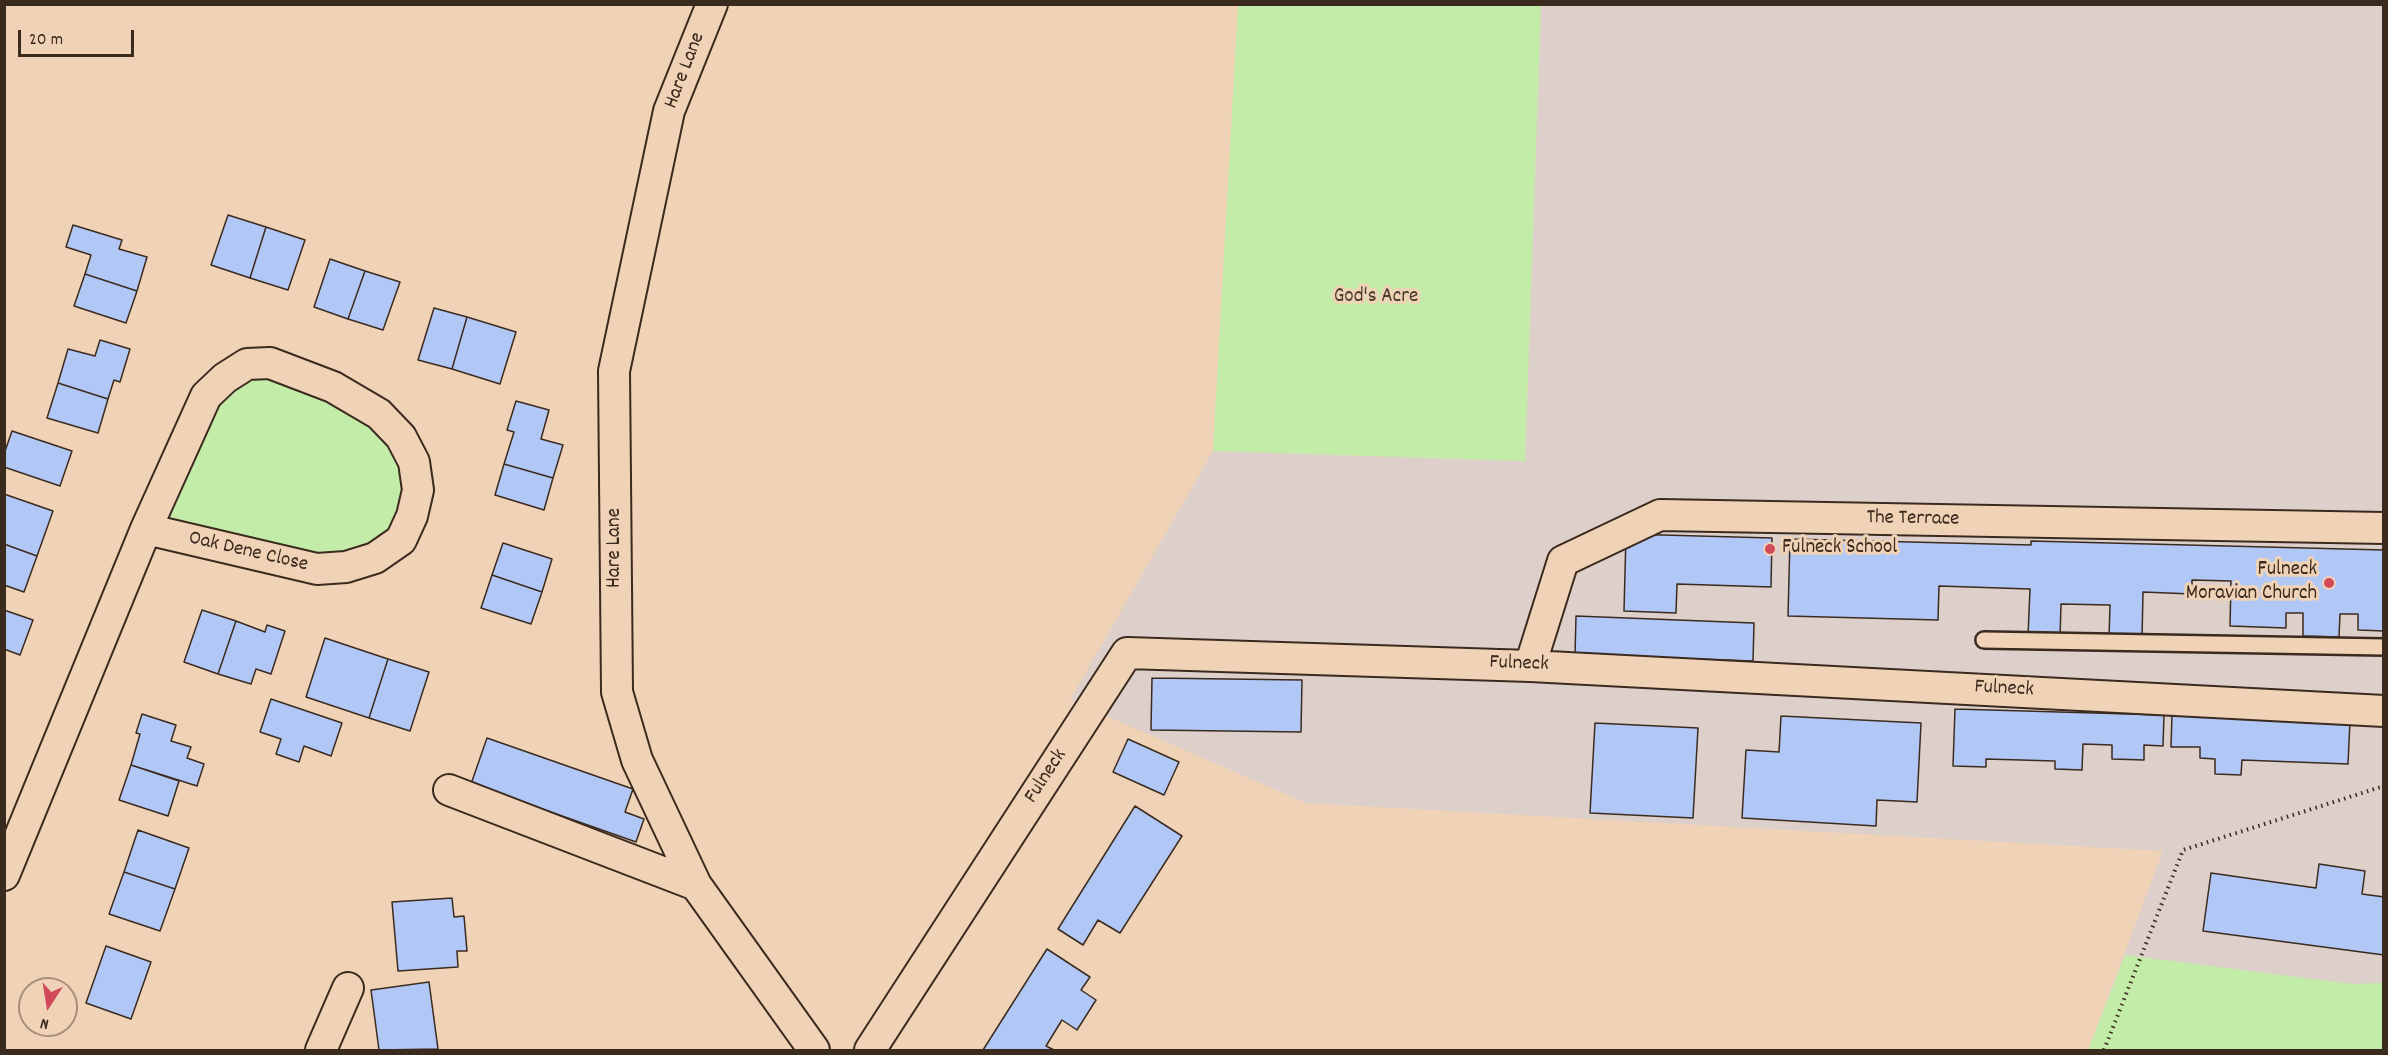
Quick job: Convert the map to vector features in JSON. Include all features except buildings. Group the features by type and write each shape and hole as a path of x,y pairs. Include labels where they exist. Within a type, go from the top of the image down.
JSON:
{"street":[{"name":"Hare Lane","path":"712,4 669,111 614,371 617,692 637,760 696,885 814,1050"},
{"name":"Oak Dene Close","path":"4,875 146,529 206,396 225,378 247,364 270,363 333,387 379,414 401,437 414,462 418,490 412,516 401,540 375,558 346,567 317,569 146,529"},
{"name":"The Terrace","path":"1530,666 1563,561 1660,515 2384,528"},
{"name":"Fulneck","path":"870,1050 1127,653 1530,666 2384,711"},
{"path":"449,790 696,885"},
{"path":"321,1050 348,988"}],"lane":[{"path":"1984,640 2384,647"}],"path":[{"path":"2104,1050 2183,850 2384,786"}],"shaded area":[{"name":"Fulneck School","path":"1541,5 2383,5 2383,1050 2088,1050 2163,851 1306,803 1070,700 1213,451 1525,461"}],"green space":[{"name":"God's Acre","path":"1238,5 1541,5 1525,461 1213,451"},
{"path":"270,363 401,437 412,516 346,567 146,529 206,396"},
{"path":"2125,955 2352,984 2383,983 2383,1050 2088,1050"}],"place":[{"name":"Fulneck School","path":"1770,549"},
{"name":"Fulneck Moravian Church","path":"2329,583"}]}
